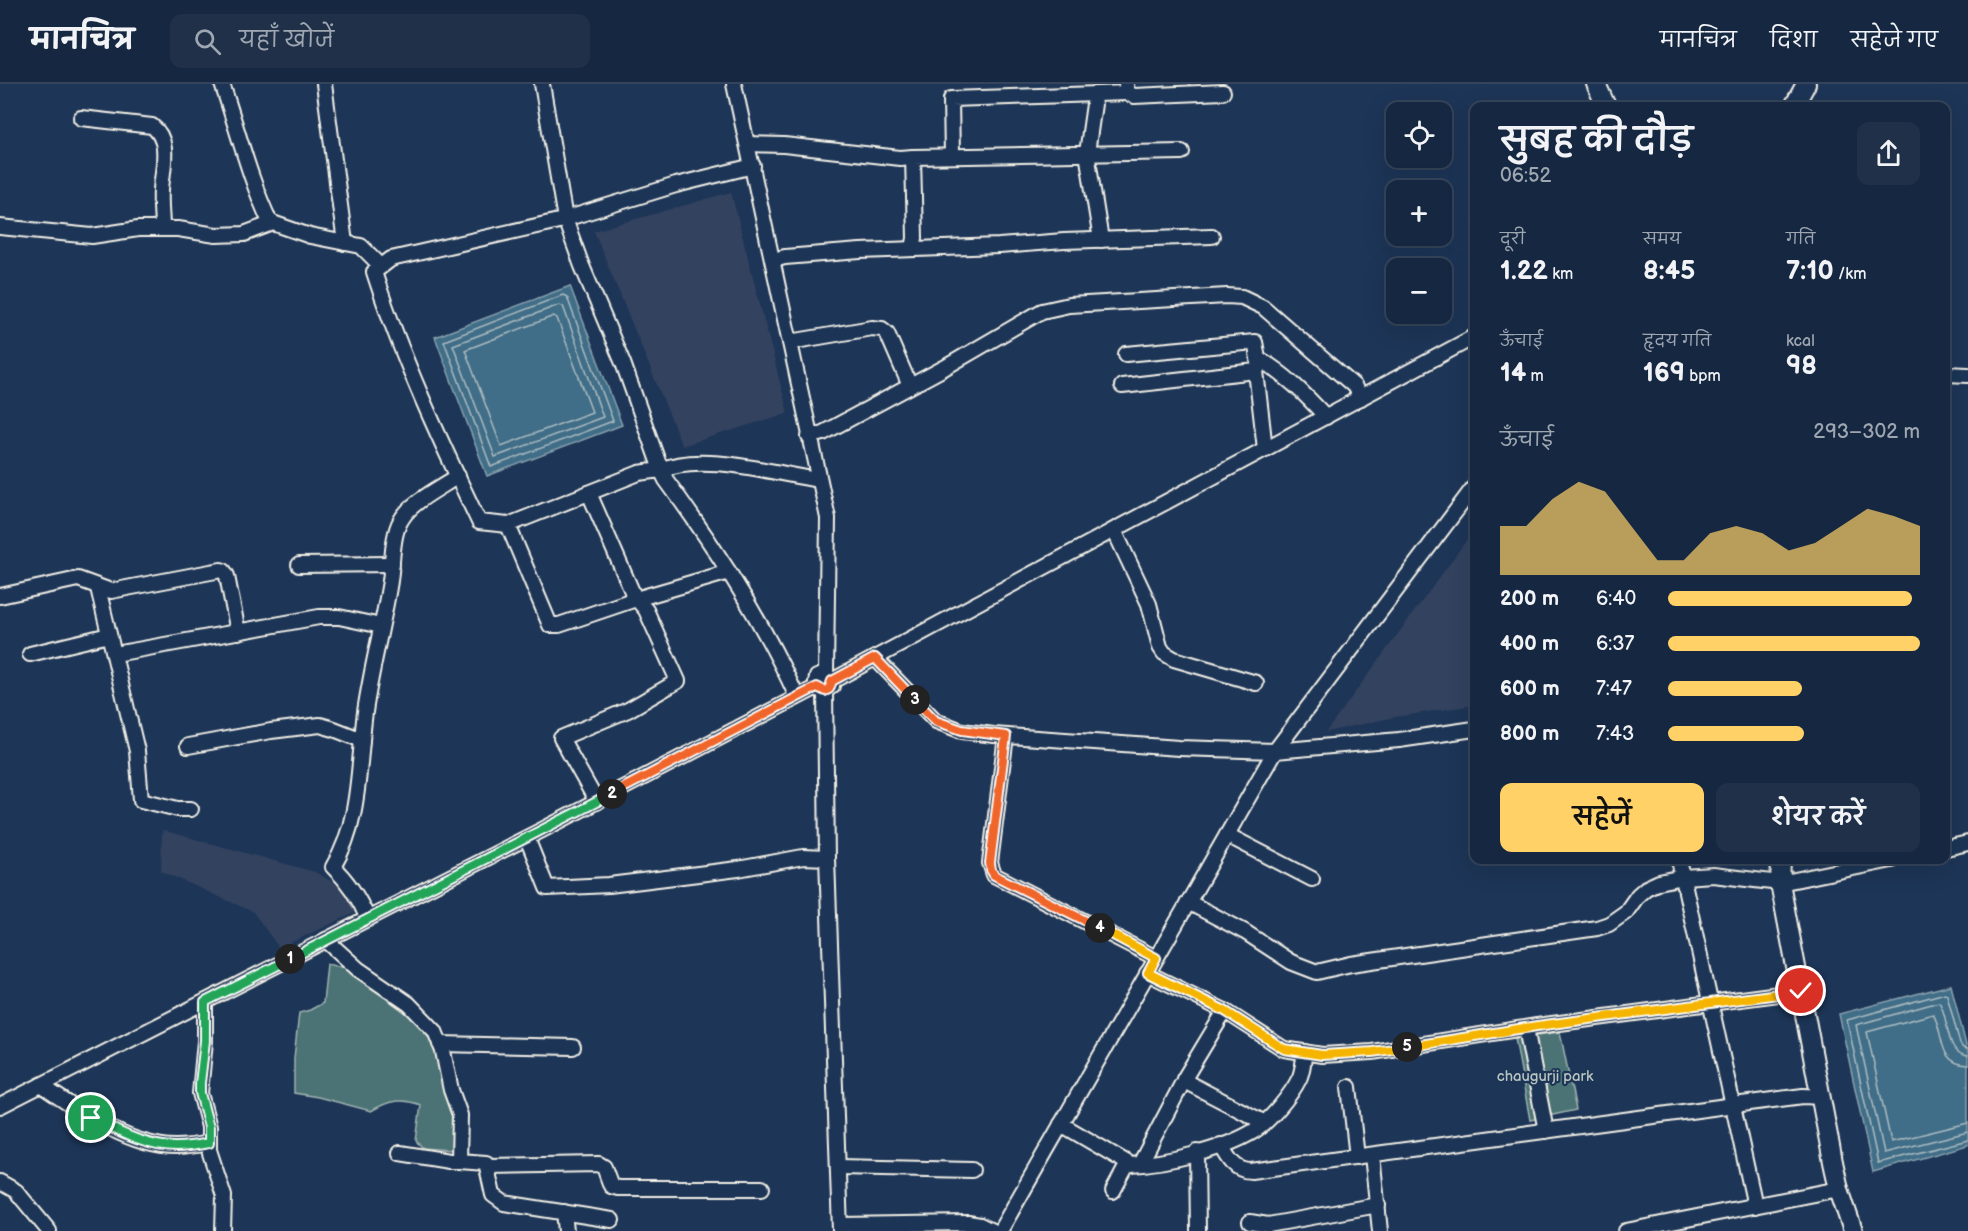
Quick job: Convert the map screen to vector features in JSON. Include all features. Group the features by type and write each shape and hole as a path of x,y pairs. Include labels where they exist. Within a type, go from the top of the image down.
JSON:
{"main road":[{"path":"1596,84 1604,102"},
{"path":"1796,102 1806,84"},
{"path":"1781,864 1780,883 1839,1189 1853,1231"}],"street":[{"path":"222,84 257,194 270,222 310,236 361,246 381,266"},
{"path":"324,84 345,243"},
{"path":"542,84 565,219 623,363 661,470 729,572 764,632 797,697"},
{"path":"734,84 828,518 825,683 826,858 840,1228 968,1223 980,1225 992,1231"},
{"path":"952,156 951,99 1127,89 1134,96 1223,92"},
{"path":"1094,104 1087,153 1101,240"},
{"path":"81,118 152,126 158,132 165,158 161,191 162,229"},
{"path":"748,144 900,158 1182,152"},
{"path":"913,157 915,238 913,249"},
{"path":"753,166 676,185 565,219 391,259 374,272 391,323 429,417 479,522 508,525 639,473 695,462 734,465 819,480"},
{"path":"0,227 92,236 138,229 178,229 216,235 244,234 273,223"},
{"path":"773,260 849,252 1212,236"},
{"path":"809,437 823,433 910,386 1042,311 1069,305 1242,297 1263,307 1354,386 1361,398"},
{"path":"790,342 872,328 882,329 887,333 910,386"},
{"path":"0,1106 875,658 1470,339"},
{"path":"1126,354 1255,342 1265,449"},
{"path":"1122,386 1257,364 1277,369 1302,390 1326,417"},
{"path":"1950,374 1968,375"},
{"path":"368,919 347,880 333,867 340,855 352,820 365,712 399,523 408,510 458,476"},
{"path":"1000,1231 1275,751 1470,492"},
{"path":"589,493 636,599 646,610 678,681 628,710 561,738 597,802"},
{"path":"508,525 550,625 559,625 636,599 729,572"},
{"path":"1113,530 1149,604 1160,647 1164,653 1174,659 1256,683"},
{"path":"299,565 392,564"},
{"path":"0,596 73,579 84,580 98,588 111,591 221,570 227,576 238,632"},
{"path":"98,588 137,751 141,800 178,809 191,809"},
{"path":"115,654 329,617 381,626"},
{"path":"30,654 109,635"},
{"path":"875,658 936,721 962,730 1006,736 1179,748 1275,751 1399,741 1470,730"},
{"path":"188,746 320,725 362,740"},
{"path":"1006,736 990,863 994,875 1156,958"},
{"path":"1227,835 1312,879"},
{"path":"526,838 547,888 609,885 738,869 803,857 826,858"},
{"path":"1950,847 1968,843"},
{"path":"1680,864 1755,1206"},
{"path":"1773,864 1780,883"},
{"path":"1188,902 1245,932 1291,962 1317,972 1351,964 1597,928 1609,924 1626,912 1646,888 1659,882 1683,877 1713,875 1780,883 1873,864"},
{"path":"326,940 358,969 409,1004 433,1028 440,1044 451,1090 460,1115 459,1161"},
{"path":"1148,973 1225,1011 1284,1049 1322,1055 1372,1052 1526,1028 1801,991"},
{"path":"205,1002 205,1041 200,1093 209,1127 210,1155 224,1196 223,1231"},
{"path":"1136,1165 1184,1077 1225,1011"},
{"path":"1526,1028 1546,1131"},
{"path":"440,1044 573,1047"},
{"path":"1113,1191 1126,1167 1197,1152 1221,1145 1256,1130 1289,1095 1300,1077 1305,1052"},
{"path":"1184,1080 1263,1122"},
{"path":"41,1085 91,1118 143,1141 175,1147 209,1143"},
{"path":"1349,1087 1357,1157"},
{"path":"1221,1145 1230,1160 1246,1171 1803,1096 1821,1097"},
{"path":"1061,1124 1136,1165"},
{"path":"1197,1152 1198,1231"},
{"path":"400,1153 449,1161 482,1162 488,1166 599,1164 604,1167 611,1186 618,1188 762,1188"},
{"path":"1372,1155 1380,1231"},
{"path":"488,1166 492,1190 499,1201 612,1220"},
{"path":"838,1167 972,1170"},
{"path":"0,1182 16,1191 49,1231"},
{"path":"1626,1231 1839,1189"},
{"path":"1250,1222 1277,1223 1378,1205"},
{"path":"564,1212 566,1231"}],"shaded area":[{"path":"731,192 788,413 682,446 594,231"},
{"path":"1470,535 1470,706 1395,717 1326,732"},
{"path":"162,830 315,872 340,886 357,912 279,948 253,912 161,871"}],"green space":[{"path":"327,964 347,968 437,1037 455,1112 451,1150 423,1148 416,1141 421,1105 396,1101 371,1111 294,1093 294,1058 299,1013 323,1003"},
{"name":"chaugurji park","path":"1560,1032 1576,1110 1530,1120 1515,1038"}],"water":[{"path":"570,286 622,425 487,476 435,337"},
{"path":"1951,985 1968,1053 1968,1145 1873,1172 1839,1014"}],"route":[{"path":"91,1118 143,1141 160,1145 187,1147 209,1143 209,1127 200,1093 205,1041 205,1002 817,687 825,691 829,689 832,681 875,658 936,721 962,730 1006,736 990,863 994,875 1141,948 1156,958 1148,973 1225,1011 1284,1049 1322,1055 1372,1052 1537,1026 1801,991"}]}
